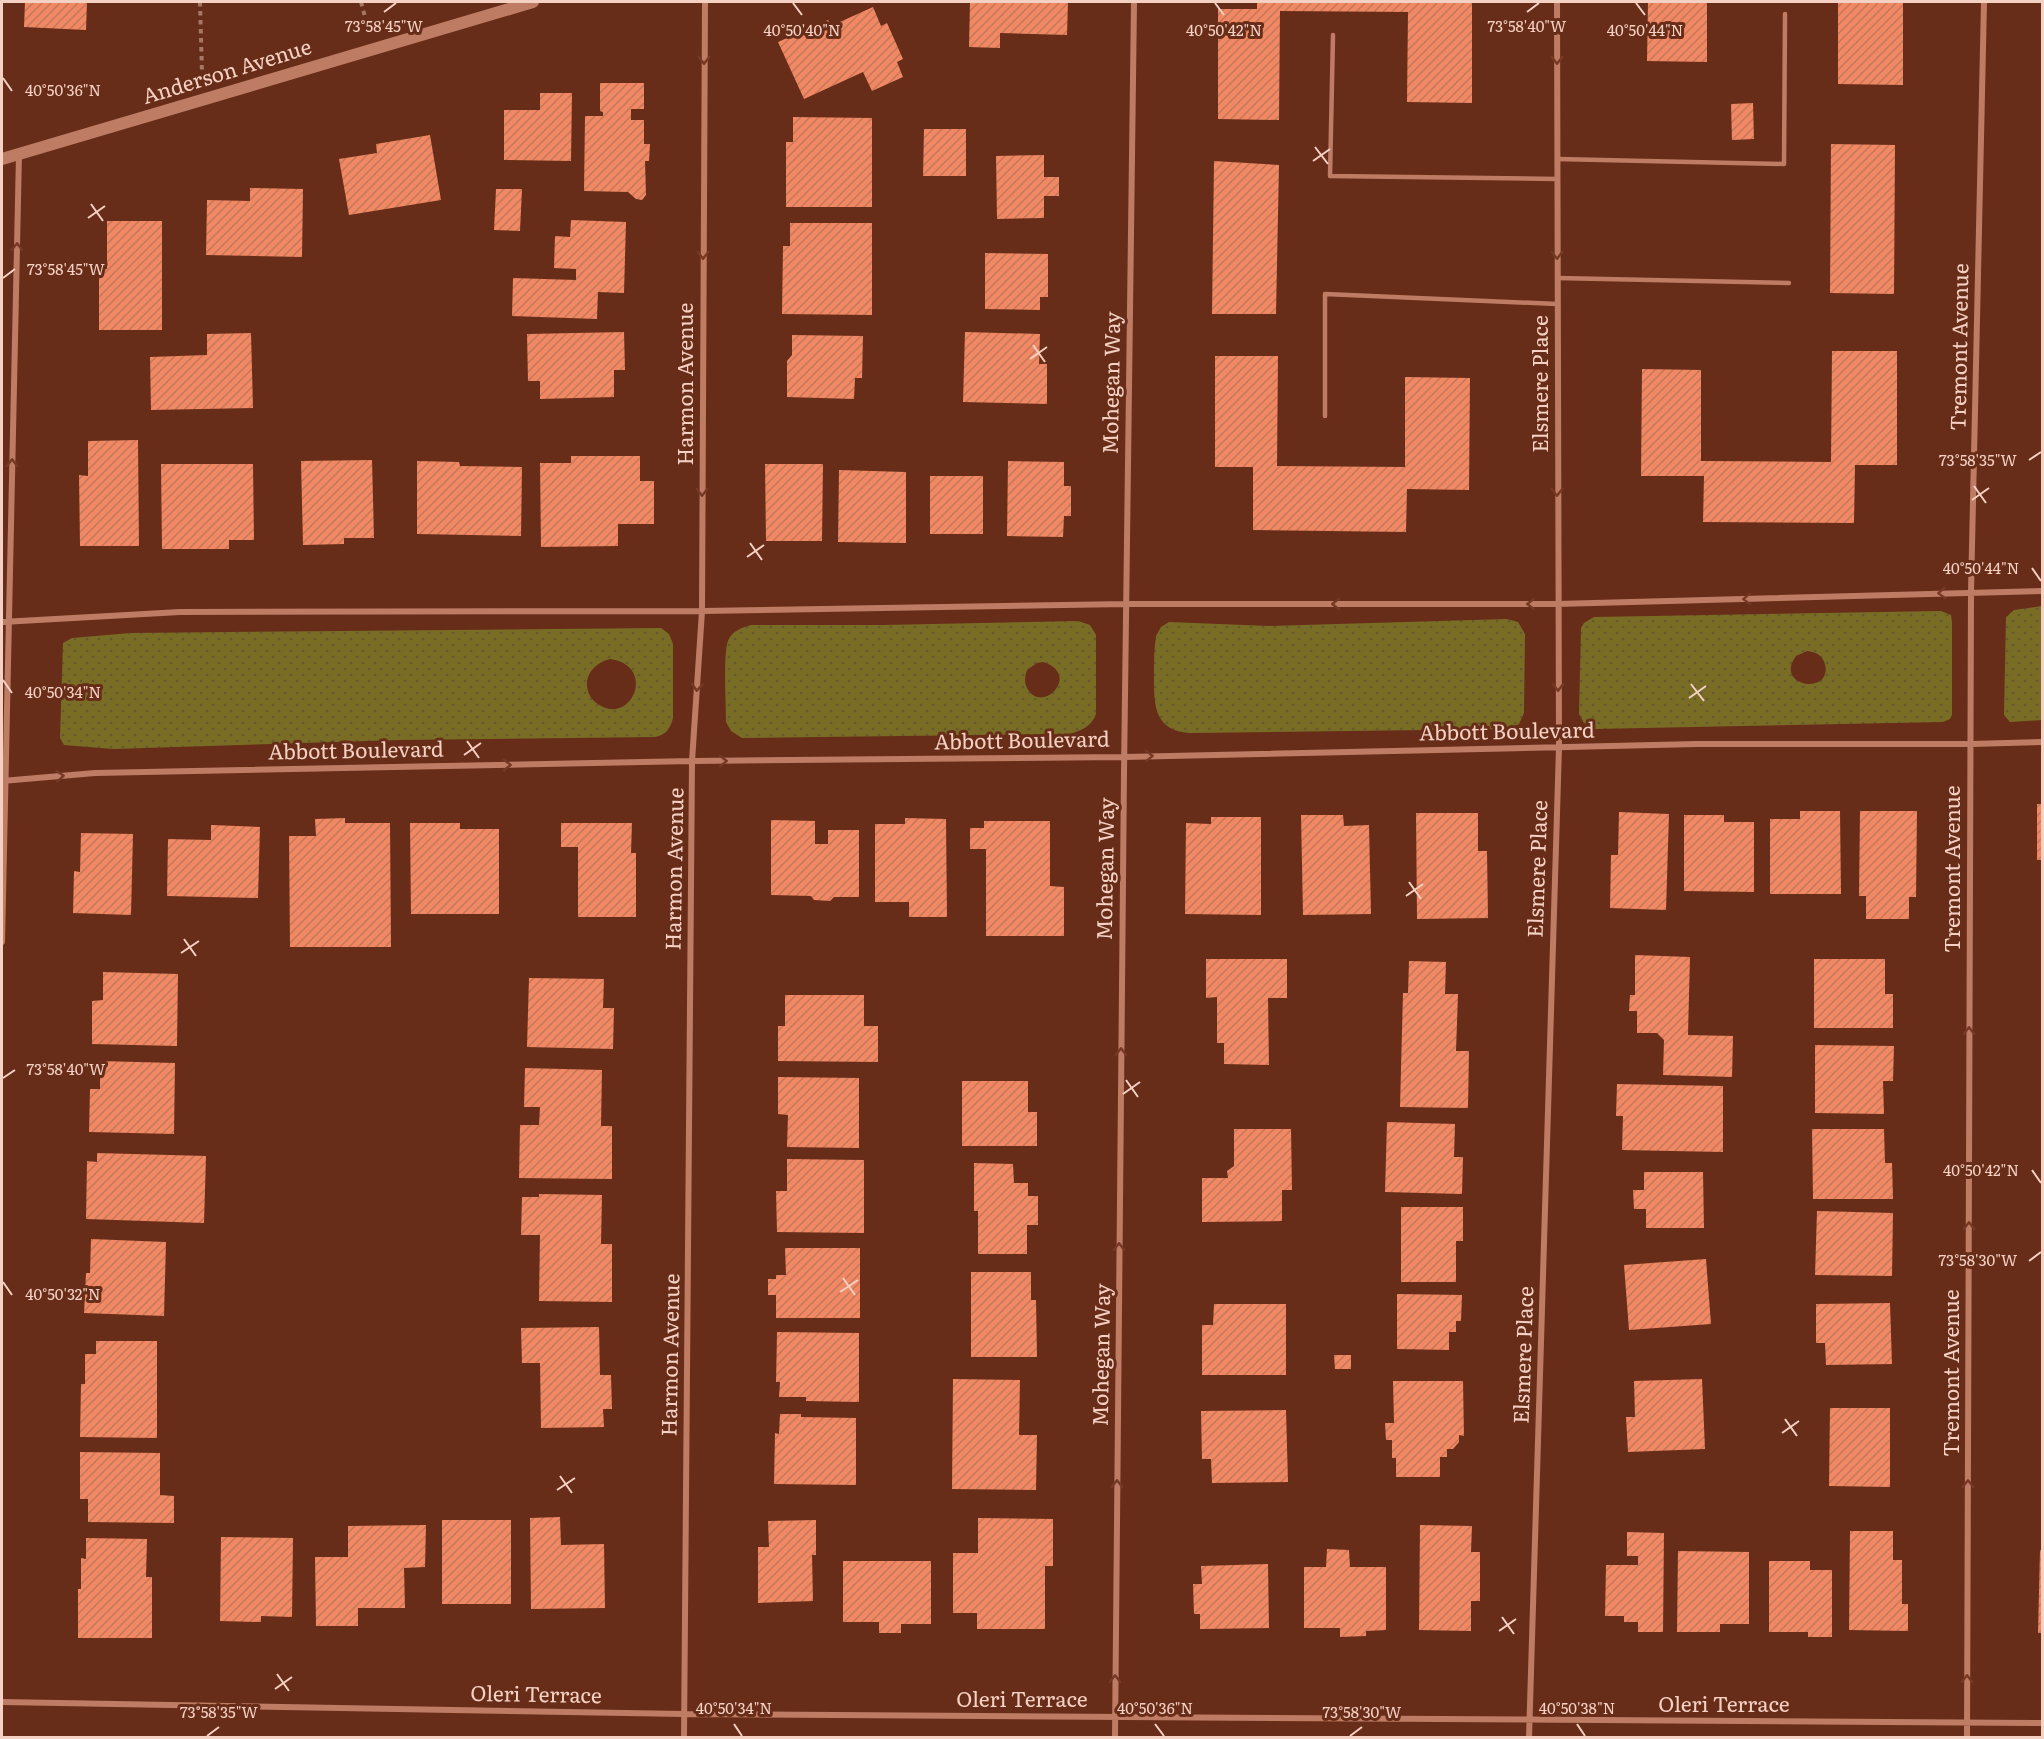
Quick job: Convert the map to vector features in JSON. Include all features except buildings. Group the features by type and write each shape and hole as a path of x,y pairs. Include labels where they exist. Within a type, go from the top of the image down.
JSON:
{"main road":[{"name":"Anderson Avenue","path":"2,159 533,2"}],"street":[{"name":"Harmon Avenue","path":"684,1737 692,761 702,611 705,2"},
{"name":"Mohegan Way","path":"1115,1737 1134,2"},
{"name":"Elsmere Place","path":"1529,1737 1559,747 1557,2"},
{"name":"Tremont Avenue","path":"1967,1737 1971,592 1984,2"},
{"path":"2,942 5,622 19,154"},
{"path":"5,622 180,612 702,611 1126,604 1557,604 2043,591"},
{"name":"Abbott Boulevard","path":"3,781 95,773 692,761 1124,757 1697,744 2043,742"},
{"name":"Oleri Terrace","path":"2,1702 684,1714 2043,1723"}],"lane":[{"path":"1557,159 1784,164 1785,14"},
{"path":"1333,35 1330,177 1557,179"},
{"path":"1557,278 1789,283"},
{"path":"1325,416 1325,294 1557,304"}],"path":[{"path":"200,2 202,99"}],"shaded area":[{"path":"2042,606 2042,720 2010,722 2004,715 2006,617 2014,610"},
{"path":"1941,611 1951,615 1952,622 1952,715 1950,719 1943,722 1594,729 1584,723 1579,714 1581,628 1584,623 1594,617","holes":["1810,651 1822,658 1825,664 1825,674 1821,681 1805,684 1797,681 1792,675 1791,667 1796,656"]},
{"path":"1507,619 1518,622 1525,634 1524,713 1519,724 1507,729 1190,733 1169,727 1158,714 1154,696 1154,651 1156,636 1161,627 1169,622 1269,626"},
{"path":"1078,621 1090,625 1096,635 1096,714 1086,727 1069,734 742,738 731,731 726,722 725,668 726,648 734,632 751,625","holes":["1043,662 1054,668 1059,675 1059,683 1055,690 1041,697 1034,695 1025,684 1027,670"]},
{"path":"661,628 669,634 673,644 673,718 667,731 655,737 400,740 113,749 64,745 60,738 63,643 72,638 131,633","holes":["610,659 624,663 632,671 636,681 631,700 624,706 614,709 603,707 589,694 588,677 594,667 604,661"]}]}
